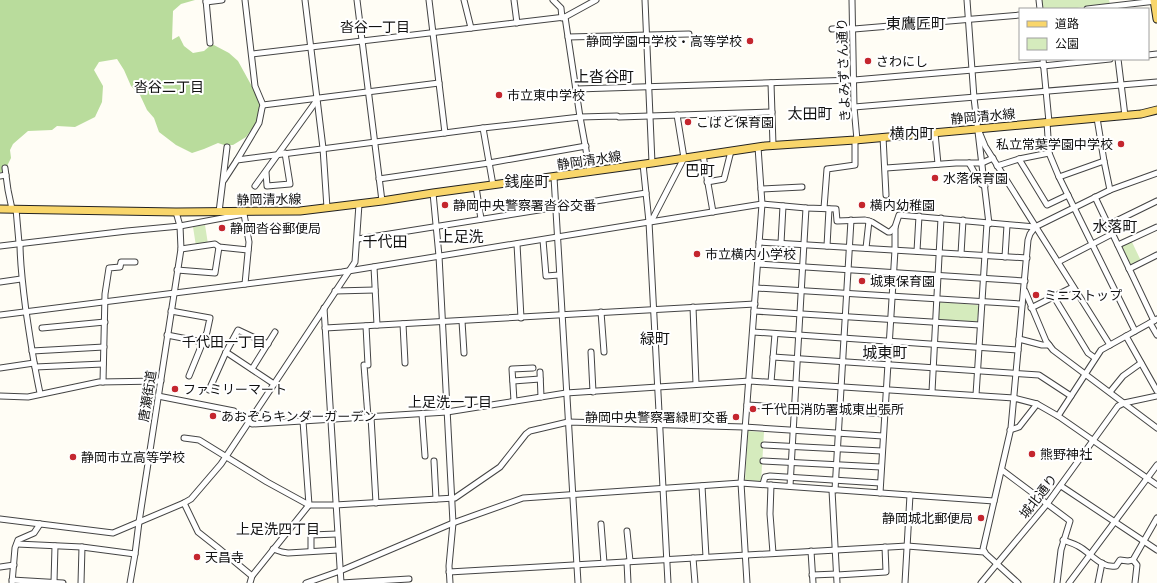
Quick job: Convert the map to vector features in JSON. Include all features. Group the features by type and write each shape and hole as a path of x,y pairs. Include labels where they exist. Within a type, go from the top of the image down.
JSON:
{"main road":[{"path":"1155,1 1157,19"},
{"name":"静岡清水線","path":"0,209 246,213 300,211 382,202 433,193 773,145 856,140 1125,116 1157,110"}],"street":[{"path":"210,43 206,1 222,0"},
{"path":"224,180 259,123 262,104 255,86 245,0"},
{"path":"305,0 324,148 327,208"},
{"path":"358,0 382,202"},
{"path":"429,0 445,133"},
{"path":"464,0 471,28"},
{"path":"514,0 517,23"},
{"path":"554,0 561,8 568,37 590,172"},
{"path":"252,54 432,32 564,18 596,0"},
{"path":"645,0 652,163"},
{"name":"きよみずさん通り","path":"827,208 827,169 856,165 854,29 852,0"},
{"path":"966,0 974,98 988,223 984,255 976,395"},
{"path":"1110,0 1111,8 1155,1"},
{"path":"832,29 854,29 1019,15"},
{"path":"568,37 689,34"},
{"path":"576,89 854,80 1093,60"},
{"path":"1118,60 1125,116"},
{"path":"1043,63 1049,153 1059,177 1135,332"},
{"path":"854,108 1157,82"},
{"path":"262,104 439,83"},
{"path":"771,83 773,145"},
{"path":"255,186 318,98"},
{"path":"237,160 580,117 772,112"},
{"path":"649,222 653,218 684,158 677,115"},
{"path":"1097,118 1110,190"},
{"path":"483,128 493,185"},
{"path":"978,129 992,158 1110,345"},
{"path":"935,133 938,164"},
{"path":"883,137 886,168 886,195"},
{"path":"379,180 586,146"},
{"path":"220,212 227,147"},
{"path":"747,583 741,483 744,427 750,381 762,204 758,147"},
{"path":"707,182 724,179 731,151"},
{"path":"266,172 267,186 290,184 285,153"},
{"path":"997,166 1019,159 1049,153"},
{"path":"703,155 713,212"},
{"path":"886,168 938,164 982,163 992,158"},
{"path":"1019,159 1047,205 1068,195"},
{"path":"1059,177 1104,161"},
{"path":"969,163 981,184 985,186"},
{"path":"643,164 649,222 668,583"},
{"path":"5,168 20,243 21,279 34,365 40,393"},
{"path":"984,552 1010,430 1022,304 1026,280 1028,240 1030,234 1035,227 1095,197 1157,173"},
{"path":"0,176 6,175"},
{"path":"554,177 578,583"},
{"path":"761,189 802,187"},
{"path":"476,188 481,219"},
{"path":"433,193 439,256 454,524 449,572 450,583"},
{"path":"358,239 646,193"},
{"path":"1095,197 1154,321 1157,335"},
{"path":"1108,225 1157,202"},
{"path":"0,519 113,533 191,499 221,464 355,262 358,239 359,204"},
{"path":"0,314 348,271 762,204 806,208 836,208 837,221 868,221 888,232 895,227"},
{"path":"781,243 783,206"},
{"path":"790,486 806,208"},
{"path":"827,208 827,246"},
{"name":"唐瀬街道","path":"130,583 181,249 180,226 176,212"},
{"path":"0,246 180,226 246,213 249,242 245,284"},
{"path":"880,493 895,250 895,227 899,215 1035,227"},
{"path":"917,251 920,216"},
{"path":"932,392 941,218"},
{"path":"838,583 833,490 836,480 851,220"},
{"path":"961,254 964,220"},
{"path":"866,248 868,221"},
{"path":"1005,257 1007,224"},
{"path":"1118,245 1157,227"},
{"path":"1058,262 1112,234"},
{"path":"543,240 546,276 559,275"},
{"path":"759,242 1027,258"},
{"path":"181,249 214,244 219,247 248,250"},
{"path":"517,244 521,318"},
{"path":"177,270 215,273 219,247"},
{"path":"1129,269 1157,255"},
{"path":"103,382 105,294 109,268 120,267 121,262 135,262"},
{"path":"758,264 1026,280"},
{"path":"374,266 377,325"},
{"path":"0,282 21,279"},
{"path":"1031,308 1073,286"},
{"path":"756,288 1022,304"},
{"path":"335,291 375,290"},
{"path":"1025,290 1031,308 1046,341 1053,350 1157,428"},
{"path":"1054,297 1088,353 1095,358"},
{"path":"325,328 755,304"},
{"path":"693,307 696,384"},
{"path":"324,308 341,583 409,580"},
{"path":"171,311 210,318 203,342 189,376"},
{"path":"754,311 980,325"},
{"path":"602,312 604,352"},
{"path":"462,321 464,353"},
{"path":"1058,416 1101,350 1154,321"},
{"path":"42,328 105,322"},
{"path":"403,324 405,363"},
{"path":"366,326 366,365 376,503"},
{"path":"209,390 226,352 238,330 268,344"},
{"path":"252,369 275,332"},
{"path":"753,332 1018,350"},
{"path":"771,382 775,334"},
{"path":"167,335 203,342"},
{"path":"1126,336 1157,392"},
{"path":"1019,339 1044,346 1049,345"},
{"path":"32,351 104,347"},
{"path":"226,352 274,384"},
{"path":"591,352 593,392"},
{"path":"773,357 1039,375 1071,396"},
{"path":"0,368 34,365 103,364"},
{"path":"1110,392 1122,376 1141,364"},
{"path":"514,401 512,369 533,368"},
{"path":"540,372 541,397"},
{"path":"513,381 540,379"},
{"path":"0,396 28,397 40,393 103,382 161,380"},
{"path":"158,396 234,411 252,424 447,412 566,393 750,381 1014,398 1037,404 1058,416 1157,485"},
{"path":"1124,402 1157,396"},
{"name":"城北通り","path":"981,583 1047,504 1118,406 1124,402"},
{"path":"1010,430 1019,427 1037,404"},
{"path":"747,405 885,414"},
{"path":"422,414 425,456"},
{"path":"250,583 252,576 309,504 303,421"},
{"path":"184,438 199,440 267,482 309,504 336,505 455,498 500,467 530,431 568,422 744,427 883,436"},
{"path":"764,445 882,451"},
{"path":"434,461 436,499"},
{"path":"763,461 881,467"},
{"path":"1069,583 1157,465"},
{"path":"1002,470 1070,521 1063,540 1058,583"},
{"path":"763,484 764,479 767,476 880,483"},
{"path":"306,583 313,582 454,524 523,498 741,483 994,501"},
{"path":"771,485 770,514 773,553"},
{"path":"702,486 706,557"},
{"path":"1061,486 1157,550"},
{"path":"905,583 910,495"},
{"path":"184,503 198,532 252,576"},
{"path":"1133,560 1157,518"},
{"path":"40,524 34,532 18,540 12,582 64,583"},
{"path":"601,524 604,563"},
{"path":"628,531 628,583"},
{"path":"311,551 311,535 337,534"},
{"path":"1063,540 1078,546 1102,563 1112,567 1116,566 1120,560 1133,560"},
{"path":"17,544 82,547 135,554"},
{"path":"54,582 55,546"},
{"path":"449,572 907,546 984,552 1018,583"},
{"path":"81,583 82,547"},
{"path":"812,575 886,572 885,547"},
{"path":"273,549 288,553 338,550"},
{"path":"811,551 813,583"},
{"path":"693,558 694,583"},
{"path":"1133,560 1137,565 1135,583"},
{"path":"1098,583 1102,563"},
{"path":"0,567 14,565"}],"green space":[{"path":"0,0 195,0 181,4 173,11 172,40 179,36 184,46 193,53 204,51 212,44 229,53 238,61 261,103 259,119 246,137 233,145 218,143 192,153 176,145 159,132 154,118 147,110 140,95 131,86 117,59 99,62 94,70 103,86 102,102 95,117 75,127 57,126 52,130 28,131 13,144 10,150 11,158 4,172 0,172"},
{"path":"1041,0 1109,0 1110,4 1077,8 1041,8"},
{"path":"205,225 208,244 196,246 193,227"},
{"path":"1131,240 1141,261 1130,266 1120,247"},
{"path":"940,302 979,306 976,323 939,320"},
{"path":"748,431 764,432 761,482 745,481"}],"place":[{"name":"静岡学園中学校・高等学校","path":"750,41"},
{"name":"さわにし","path":"868,61"},
{"name":"市立東中学校","path":"499,95"},
{"name":"こばと保育園","path":"688,122"},
{"name":"私立常葉学園中学校","path":"1121,144"},
{"name":"水落保育園","path":"935,178"},
{"name":"静岡中央警察署沓谷交番","path":"445,205"},
{"name":"横内幼稚園","path":"862,205"},
{"name":"静岡沓谷郵便局","path":"222,228"},
{"name":"市立横内小学校","path":"697,254"},
{"name":"城東保育園","path":"862,281"},
{"name":"ミニストップ","path":"1036,295"},
{"name":"ファミリーマート","path":"175,389"},
{"name":"千代田消防署城東出張所","path":"753,409"},
{"name":"あおぞらキンダーガーデン","path":"213,416"},
{"name":"静岡中央警察署緑町交番","path":"736,417"},
{"name":"熊野神社","path":"1032,454"},
{"name":"静岡市立高等学校","path":"73,457"},
{"name":"静岡城北郵便局","path":"981,518"},
{"name":"天昌寺","path":"197,557"}],"district":[{"name":"東鷹匠町","path":"916,24"},
{"name":"沓谷一丁目","path":"375,27"},
{"name":"上沓谷町","path":"604,77"},
{"name":"沓谷二丁目","path":"169,87"},
{"name":"太田町","path":"810,114"},
{"name":"横内町","path":"912,134"},
{"name":"巴町","path":"700,171"},
{"name":"銭座町","path":"527,182"},
{"name":"水落町","path":"1115,227"},
{"name":"上足洗","path":"461,237"},
{"name":"千代田","path":"385,242"},
{"name":"緑町","path":"655,339"},
{"name":"千代田一丁目","path":"224,342"},
{"name":"城東町","path":"885,353"},
{"name":"上足洗一丁目","path":"450,402"},
{"name":"上足洗四丁目","path":"278,529"}]}
